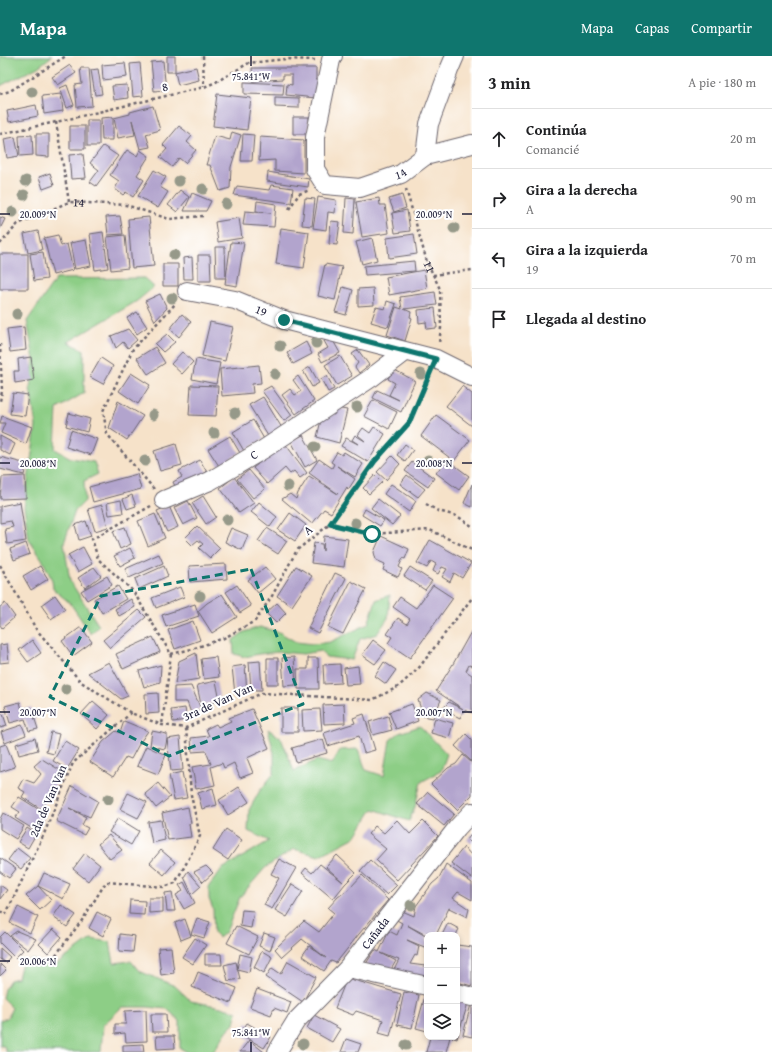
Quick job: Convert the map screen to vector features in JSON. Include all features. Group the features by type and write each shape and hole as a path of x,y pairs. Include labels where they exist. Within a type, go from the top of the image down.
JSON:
{"street":[{"path":"425,156 429,124 455,56"},
{"path":"325,185 315,169 315,137 332,58"},
{"name":"14","path":"325,185 360,188 401,174 425,156 472,144"},
{"name":"19","path":"187,292 235,300 284,320 436,359 472,377"},
{"name":"C","path":"164,500 210,481 264,449 371,378 405,352"},
{"name":"Cañada","path":"277,1052 296,1021 348,968 457,828 472,812"},
{"path":"348,968 424,985"},
{"path":"460,994 472,996"}],"path":[{"path":"0,94 10,91 66,56"},
{"path":"203,56 204,87"},
{"name":"8","path":"0,134 204,87 249,63 286,59 332,58"},
{"path":"56,122 69,202"},
{"name":"11","path":"401,174 427,262 440,290 441,328 436,359"},
{"path":"289,209 299,194 325,185"},
{"name":"14","path":"0,244 18,224 69,202 126,205 169,219 202,216"},
{"path":"432,275 472,270"},
{"path":"162,725 172,654 133,591 98,559 92,539 164,500 107,434 103,411 133,350 187,292"},
{"path":"0,344 2,391 0,400"},
{"name":"A","path":"172,654 224,638 255,621 272,596 297,550 330,524 375,461 409,423 436,359"},
{"path":"426,504 438,511 457,516 472,526"},
{"path":"330,524 372,534 430,530 472,550"},
{"name":"3ra de Van Van","path":"0,565 36,629 81,682 130,713 162,725 186,728 262,693 372,700 398,687 418,669 472,598"},
{"name":"2da de Van Van","path":"0,911 6,914 44,834 73,763 130,713"},
{"path":"52,960 83,919 106,882 164,887 175,883 200,836 191,795 186,728"}],"highlighted area":[{"path":"251,569 303,704 169,756 50,697 101,596"}],"green space":[{"path":"0,56 52,56 38,67 0,86"},
{"path":"144,278 154,287 137,301 68,342 84,350 84,393 57,409 55,449 71,458 94,462 98,474 84,481 85,501 75,511 64,543 70,581 99,626 91,634 70,603 53,589 52,580 42,559 29,540 24,507 36,426 30,388 34,360 27,321 56,279"},
{"path":"390,595 388,618 377,634 360,639 352,660 326,657 321,651 303,654 279,652 245,657 234,654 233,640 244,632 260,627 279,632 296,642 314,644 330,642 368,624 376,600"},
{"path":"420,726 447,754 441,771 421,782 415,807 409,821 373,809 355,837 319,856 294,849 265,868 240,897 226,932 219,938 214,933 213,909 209,899 209,886 222,869 269,841 248,831 249,810 259,792 274,773 274,753 268,729 281,738 294,771 317,760 332,764 340,750 358,749 366,770 384,776 390,740 399,733"},
{"path":"91,939 110,942 114,963 131,961 139,971 175,986 191,1001 237,1012 234,1024 227,1031 213,1052 187,1052 180,1048 180,1021 167,1009 122,1007 103,1025 101,1052 6,1052 4,1046 0,1046 0,1020 7,1018 12,1008 2,998 4,989 10,980 18,978 21,966 31,959 53,967"}],"building":[{"path":"167,56 175,56 175,72 167,72"},
{"path":"163,61 166,90 154,91 151,62"},
{"path":"125,63 127,77 103,80 102,65"},
{"path":"140,63 143,96 133,97 130,64"},
{"path":"70,65 76,73 58,85 52,77"},
{"path":"196,67 199,80 178,85 175,72"},
{"path":"80,68 89,68 92,106 77,107 75,85 82,84"},
{"path":"252,68 316,68 316,79 318,80 316,98 286,95 287,84 292,85 292,75 283,75 283,79 253,81"},
{"path":"98,69 102,94 95,95 91,70"},
{"path":"244,82 284,84 283,95 244,94"},
{"path":"67,85 74,105 67,108 60,88"},
{"path":"127,85 128,98 114,100 112,86"},
{"path":"61,94 63,111 44,114 42,96"},
{"path":"217,94 251,98 247,130 213,126"},
{"path":"275,97 299,98 299,108 275,107"},
{"path":"36,105 38,116 9,122 7,111"},
{"path":"153,106 160,130 146,134 150,147 140,149 132,120 135,135 118,138 114,118"},
{"path":"113,117 113,140 102,140 101,118"},
{"path":"293,117 309,117 309,134 293,134"},
{"path":"87,120 99,120 99,146 87,146"},
{"path":"70,126 85,126 85,149 70,149"},
{"path":"179,126 192,136 187,142 196,150 185,163 179,158 172,167 160,157 167,149 163,145"},
{"path":"232,132 241,135 231,167 230,188 220,191 210,165 206,165 215,136 230,140"},
{"path":"36,134 49,134 49,157 36,156"},
{"path":"243,134 254,135 252,161 241,161"},
{"path":"32,135 33,155 20,156 19,136"},
{"path":"15,137 19,156 7,158 4,139"},
{"path":"260,137 304,140 304,173 275,171 275,160 259,161"},
{"path":"103,146 118,156 96,186 90,182 99,170 90,163"},
{"path":"127,150 137,156 140,150 149,156 137,175 144,180 133,197 126,192 123,195 115,189 119,181 110,175"},
{"path":"83,154 86,178 71,179 69,155"},
{"path":"154,170 166,177 160,187 168,192 158,208 138,196"},
{"path":"268,172 309,179 308,187 267,181"},
{"path":"50,173 54,185 43,189 39,177"},
{"path":"271,185 293,188 291,203 234,195 237,186 269,190"},
{"path":"180,190 189,197 177,212 168,205"},
{"path":"192,193 211,201 206,211 184,211"},
{"path":"402,195 406,208 394,212 389,199"},
{"path":"318,197 336,200 335,213 328,212 326,230 313,228"},
{"path":"305,198 315,199 312,226 302,225"},
{"path":"346,198 355,199 353,234 344,233"},
{"path":"379,198 380,205 385,205 389,233 362,237 356,202"},
{"path":"257,201 276,204 274,227 243,225 245,211 271,213 256,211"},
{"path":"407,210 410,231 395,233 392,213"},
{"path":"120,216 123,234 108,235 106,217"},
{"path":"0,217 5,219 0,229"},
{"path":"149,217 154,266 132,268 128,219"},
{"path":"239,218 242,238 218,242 215,222"},
{"path":"331,221 340,222 337,245 329,244"},
{"path":"281,228 309,232 304,268 276,264"},
{"path":"38,231 42,250 28,253 24,234"},
{"path":"103,232 108,268 95,270 90,234"},
{"path":"414,234 417,254 389,258 387,238"},
{"path":"58,235 61,246 67,244 73,270 53,275 44,238"},
{"path":"125,235 128,268 111,270 107,237"},
{"path":"372,238 377,260 362,264 356,242"},
{"path":"86,240 91,266 75,269 70,243"},
{"path":"231,242 244,243 237,286 225,284"},
{"path":"215,247 225,247 226,278 216,278"},
{"path":"43,252 47,279 34,281 30,254"},
{"path":"0,254 28,254 28,289 0,289"},
{"path":"198,255 210,255 211,281 198,281"},
{"path":"192,257 193,279 184,279 183,258"},
{"path":"414,261 415,271 365,275 364,266"},
{"path":"163,264 178,264 178,286 163,286"},
{"path":"325,264 342,267 335,300 318,296"},
{"path":"424,270 427,288 389,295 386,277"},
{"path":"343,287 353,290 346,315 335,312"},
{"path":"373,288 374,305 358,306 358,289"},
{"path":"435,292 437,305 404,309 411,312 410,317 412,318 405,341 387,335 396,307 402,309 400,297"},
{"path":"160,294 167,308 155,321 145,301"},
{"path":"387,301 396,304 388,327 371,322 376,307 385,309"},
{"path":"435,308 437,328 427,329 426,322 419,323 418,310"},
{"path":"137,312 147,327 137,334 127,318"},
{"path":"182,314 191,322 179,337 170,329"},
{"path":"210,322 233,327 225,361 202,356"},
{"path":"24,327 26,350 10,352 7,329"},
{"path":"128,329 137,340 128,348 123,342 116,348 111,336"},
{"path":"167,334 175,342 163,352 155,344"},
{"path":"331,337 340,353 322,362 318,354 328,348 324,341"},
{"path":"306,342 312,354 293,364 287,353"},
{"path":"155,347 165,363 148,374 137,358"},
{"path":"358,350 369,365 359,373 355,367 358,363 352,354"},
{"path":"182,352 193,362 182,374 171,364"},
{"path":"340,356 352,376 337,385 325,365"},
{"path":"31,357 34,380 15,383 14,371 19,371 18,359"},
{"path":"101,358 113,366 103,384 90,377"},
{"path":"196,359 220,363 216,384 192,379"},
{"path":"259,365 261,383 252,384 253,393 222,396 220,369"},
{"path":"310,367 319,383 312,387 303,371"},
{"path":"393,369 415,381 401,412 373,398 377,390 399,400 389,395 395,383 388,379"},
{"path":"131,373 150,385 138,404 119,391"},
{"path":"298,376 314,401 296,414 282,395 290,389 295,395 301,391 293,380"},
{"path":"327,376 334,389 328,392 321,379"},
{"path":"191,385 218,386 216,416 189,415"},
{"path":"271,386 292,415 284,421 262,391"},
{"path":"462,386 472,394 472,426 446,406"},
{"path":"13,393 28,395 25,416 10,414"},
{"path":"263,397 282,428 268,436 249,405"},
{"path":"373,400 397,412 389,429 364,416"},
{"path":"118,401 143,416 127,440 109,428"},
{"path":"336,408 347,410 339,443 317,437 323,412 334,415"},
{"path":"69,413 90,419 87,432 66,426"},
{"path":"436,415 470,440 454,461 421,436"},
{"path":"2,416 32,427 26,444 1,433 5,423 0,423"},
{"path":"253,420 264,439 244,451 233,432"},
{"path":"374,427 385,434 368,462 341,446 346,438 358,444 352,440 355,435 365,441 358,435 363,428 370,433"},
{"path":"71,430 97,439 91,455 66,447"},
{"path":"303,435 317,460 305,467 291,441"},
{"path":"0,436 15,444 10,455 0,450"},
{"path":"230,436 240,453 219,466 208,449"},
{"path":"176,444 182,465 160,471 154,451"},
{"path":"405,444 413,450 405,461 397,455"},
{"path":"286,445 307,473 300,478 294,471 290,474 285,468 267,484 253,468"},
{"path":"337,452 342,455 344,452 363,464 355,477 337,466 355,479 348,490 347,487 331,513 324,509 312,524 282,499 290,494 296,499 298,493 309,476 338,494 309,473 319,459 332,468 334,464 331,462"},
{"path":"392,456 400,464 386,480 377,472"},
{"path":"0,457 27,464 24,475 0,469"},
{"path":"200,460 208,474 177,490 173,482 182,477 179,471"},
{"path":"412,462 434,478 428,487 405,471"},
{"path":"450,462 469,476 459,490 436,473 444,463 447,466"},
{"path":"249,470 265,489 253,498 237,479"},
{"path":"137,474 141,489 93,502 89,487"},
{"path":"375,475 382,482 369,494 363,488"},
{"path":"407,475 425,489 418,497 400,484"},
{"path":"25,476 26,498 0,499 2,477"},
{"path":"234,477 254,503 239,513 220,488"},
{"path":"391,484 416,501 409,512 384,494"},
{"path":"472,484 472,507 464,503"},
{"path":"132,495 136,506 127,509 123,499"},
{"path":"203,496 216,517 206,524 192,503"},
{"path":"378,499 400,516 392,525 371,508"},
{"path":"121,500 123,513 109,515 107,503"},
{"path":"188,501 197,518 183,525 174,508"},
{"path":"20,502 26,541 7,544 5,529 13,527 11,521 0,523 0,506"},
{"path":"259,502 277,517 270,527 251,512"},
{"path":"102,505 108,527 95,531 88,509"},
{"path":"169,506 178,527 167,532 157,511"},
{"path":"365,509 384,520 380,526 362,515"},
{"path":"290,513 306,525 295,541 278,530"},
{"path":"155,514 165,538 148,546 138,521"},
{"path":"86,521 91,536 79,540 75,525"},
{"path":"197,526 220,548 210,558 199,548 203,544 198,540 192,545 185,538"},
{"path":"125,527 131,544 120,549 113,531"},
{"path":"231,528 248,535 242,550 225,542"},
{"path":"267,528 287,541 278,554 258,541"},
{"path":"324,536 348,539 344,567 311,563 314,543 322,544 323,551"},
{"path":"381,536 409,549 405,559 403,558 399,567 402,569 398,577 383,570 385,564 376,560 374,552"},
{"path":"430,540 471,563 462,578 454,573 450,582 442,577 447,569 442,567 438,574 433,571 436,564 431,561 427,568 417,563"},
{"path":"26,543 30,554 14,560 10,549"},
{"path":"83,547 92,564 78,572 68,555"},
{"path":"130,548 135,558 120,566 114,556"},
{"path":"159,554 163,563 129,578 125,569"},
{"path":"226,564 227,579 190,582 189,566"},
{"path":"40,566 48,579 31,590 23,576"},
{"path":"164,566 168,576 139,589 135,579"},
{"path":"296,566 312,576 292,606 277,596"},
{"path":"94,567 101,576 85,588 78,578"},
{"path":"265,567 275,579 258,593 248,580"},
{"path":"410,567 432,581 425,590 404,576"},
{"path":"335,573 346,578 318,633 308,628"},
{"path":"107,576 112,585 87,600 81,591"},
{"path":"351,581 366,589 343,634 328,627"},
{"path":"237,585 251,606 240,613 226,592"},
{"path":"433,585 453,598 410,658 388,643 392,637 387,634 398,618 407,624 410,619 393,607 400,597 416,608"},
{"path":"118,586 126,599 102,613 94,599"},
{"path":"180,587 184,597 156,608 152,598"},
{"path":"222,594 237,617 212,633 198,611 207,603"},
{"path":"55,595 65,609 51,619 41,605"},
{"path":"131,599 135,607 119,616 115,609"},
{"path":"5,603 15,617 2,628 0,625 0,607"},
{"path":"277,603 286,613 276,623 266,613"},
{"path":"195,604 199,616 166,627 162,615"},
{"path":"139,610 146,617 110,648 103,640"},
{"path":"193,621 200,640 175,649 168,630"},
{"path":"81,627 92,642 73,656 62,641"},
{"path":"472,630 472,666 469,665 466,671 472,675 472,713 464,710 460,718 442,709 449,702 463,709 436,691"},
{"path":"153,637 160,652 123,669 116,654"},
{"path":"32,640 41,653 28,662 19,650"},
{"path":"373,640 386,650 375,664 362,655"},
{"path":"7,644 9,662 0,663 0,645"},
{"path":"196,653 199,679 175,683 179,661"},
{"path":"216,657 219,677 204,679 201,659"},
{"path":"294,657 296,685 284,686 282,658"},
{"path":"267,658 278,658 278,684 267,684"},
{"path":"308,658 318,658 319,689 298,689 297,669 308,669"},
{"path":"260,661 262,690 251,690 249,662"},
{"path":"109,662 128,696 121,699 88,673"},
{"path":"384,662 396,670 386,684 375,676"},
{"path":"340,664 341,683 324,684 323,665"},
{"path":"161,665 160,682 144,687 139,671"},
{"path":"245,665 247,693 235,694 232,667"},
{"path":"358,666 360,684 346,685 344,668"},
{"path":"216,681 220,701 201,705 197,685"},
{"path":"191,686 201,709 191,713 187,702 174,702 174,687"},
{"path":"158,693 159,713 146,714 145,694"},
{"path":"427,693 441,700 433,718 423,716 418,700"},
{"path":"93,701 109,715 97,729 81,714"},
{"path":"20,702 22,710 31,707 38,729 29,731 25,719 10,723 5,706"},
{"path":"344,704 345,723 324,724 323,705"},
{"path":"412,704 418,721 396,729 389,712"},
{"path":"185,708 187,720 173,722 171,710"},
{"path":"281,708 298,708 298,732 281,732"},
{"path":"252,709 269,748 247,758 253,773 240,778 234,763 224,768 222,763 211,767 215,785 196,789 192,767 211,764 206,751 192,752 191,738 209,736 206,729 216,724 218,727 231,721 229,718"},
{"path":"320,709 322,730 303,731 302,710"},
{"path":"3,714 7,726 0,728 0,715"},
{"path":"364,714 375,750 364,753 359,736 328,746 324,733 355,723 353,718"},
{"path":"388,716 392,730 373,735 369,722"},
{"path":"435,718 453,723 449,738 431,733"},
{"path":"124,721 148,731 131,759 126,757 113,777 90,762 103,742 116,731 120,733"},
{"path":"22,725 26,735 5,743 1,732"},
{"path":"152,731 167,734 165,749 150,746"},
{"path":"51,732 59,734 54,754 46,752"},
{"path":"466,734 472,740 472,762 455,746"},
{"path":"180,737 183,770 171,771 167,739"},
{"path":"35,738 38,750 19,755 16,744"},
{"path":"323,739 327,753 296,762 292,748"},
{"path":"65,741 79,750 67,769 53,761"},
{"path":"6,744 15,767 0,772 0,746"},
{"path":"146,746 166,755 158,774 137,766"},
{"path":"463,755 472,763 472,795 457,810 431,784 448,768 456,764"},
{"path":"42,759 63,772 41,809 22,797 25,792 18,788 23,779 34,783 41,774 34,766"},
{"path":"182,772 187,798 174,800 169,775"},
{"path":"158,783 170,797 156,808 145,794"},
{"path":"72,786 98,801 90,817 69,808 86,817 82,825 88,828 84,835 56,821"},
{"path":"239,787 249,802 228,815 219,800"},
{"path":"213,788 217,805 202,809 198,793"},
{"path":"428,792 454,814 444,826 417,804"},
{"path":"128,793 147,802 138,818 120,809"},
{"path":"19,797 46,814 36,831 15,818 20,812 12,807"},
{"path":"188,807 191,823 189,824 191,837 168,840 162,813"},
{"path":"3,813 24,826 16,839 0,829 0,819"},
{"path":"118,818 139,831 131,845 109,832"},
{"path":"161,820 165,840 152,843 148,822"},
{"path":"397,820 410,834 423,821 438,836 397,880 376,860 386,849 368,834 375,826 384,833"},
{"path":"27,828 36,834 28,848 18,842"},
{"path":"226,829 242,840 228,860 213,850"},
{"path":"472,833 472,843 467,840"},
{"path":"109,835 122,850 110,859 98,844"},
{"path":"464,847 472,856 472,879 451,863"},
{"path":"17,848 30,858 21,869 8,860"},
{"path":"161,850 175,862 164,875 150,863"},
{"path":"85,853 100,865 88,881 73,869"},
{"path":"337,855 356,873 333,899 302,873 306,868 312,873 320,864 343,882 326,867"},
{"path":"0,858 16,869 9,878 0,872"},
{"path":"279,859 296,868 272,909 264,905 279,878 271,874"},
{"path":"370,860 397,885 387,895 360,871"},
{"path":"446,864 472,883 472,900 458,892 453,898 469,909 467,917 449,908 437,932 424,932 424,934 407,925 424,935 424,947 407,940 419,946 417,956 415,955 410,964 424,966 424,978 393,972 399,960 381,953 396,961 389,973 365,965 375,950 379,952 389,931 397,935 402,923 395,919 400,910 414,916 416,906 432,884 439,878"},
{"path":"206,866 213,873 203,882 194,872"},
{"path":"188,871 201,886 192,894 184,877"},
{"path":"44,873 70,884 63,899 38,886"},
{"path":"362,875 388,900 336,963 331,961 324,971 302,956 309,946 326,958 302,939 282,957 275,949 304,921 319,932 334,913 328,908"},
{"path":"184,882 195,903 184,909 176,895 183,891 179,885"},
{"path":"292,884 303,891 287,917 275,910"},
{"path":"0,885 7,890 0,899"},
{"path":"38,886 51,900 40,910 26,896"},
{"path":"172,892 175,911 167,911 165,893"},
{"path":"149,898 163,898 163,912 149,913"},
{"path":"130,900 145,901 144,915 129,914"},
{"path":"61,905 76,915 67,927 53,917"},
{"path":"18,907 38,917 30,933 10,923"},
{"path":"242,910 254,911 251,928 240,926"},
{"path":"97,912 111,919 103,936 89,928"},
{"path":"197,918 210,922 204,938 191,934"},
{"path":"185,919 191,936 181,940 175,923"},
{"path":"448,923 459,929 458,932 444,932"},
{"path":"236,926 258,937 249,954 227,943"},
{"path":"53,929 62,937 48,953 39,944"},
{"path":"17,931 36,939 28,950 10,936"},
{"path":"5,932 23,950 15,958 0,943 0,937"},
{"path":"264,933 275,937 270,951 259,946"},
{"path":"120,934 135,936 133,952 119,951"},
{"path":"195,938 206,945 193,964 182,957"},
{"path":"460,945 472,947 472,986 460,983"},
{"path":"171,947 174,973 161,975 158,948"},
{"path":"0,948 10,957 5,963 0,959"},
{"path":"262,951 272,957 264,973 254,967"},
{"path":"205,954 221,954 222,965 205,965"},
{"path":"240,954 252,957 249,972 237,969"},
{"path":"288,961 316,977 303,1002 266,977 272,968 281,974"},
{"path":"236,962 240,979 228,981 224,965"},
{"path":"0,964 6,970 0,976"},
{"path":"198,972 237,988 231,1003 192,987"},
{"path":"347,978 401,994 390,1036 379,1033 383,1020 356,1011 353,1015 335,1008"},
{"path":"257,989 291,1002 287,1013 274,1008 271,1015 250,1007"},
{"path":"404,992 419,995 412,1028 397,1025"},
{"path":"424,1000 424,1030 416,1028"},
{"path":"460,1001 468,1003 460,1029"},
{"path":"472,1004 472,1037 463,1035"},
{"path":"146,1010 147,1041 126,1042 125,1033 115,1034 115,1024 126,1024 125,1011"},
{"path":"151,1014 166,1014 167,1032 152,1032"},
{"path":"314,1015 340,1029 332,1042 307,1028"},
{"path":"247,1023 271,1037 264,1048 240,1034"},
{"path":"156,1036 174,1036 175,1048 157,1049"},
{"path":"346,1039 361,1044 358,1052 341,1052"},
{"path":"249,1040 264,1052 240,1052"},
{"path":"429,1040 449,1040 446,1052 426,1052"},
{"path":"143,1044 144,1052 123,1052 123,1045"}],"route":[{"path":"284,320 436,359 409,423 375,461 330,524 372,534"}]}
